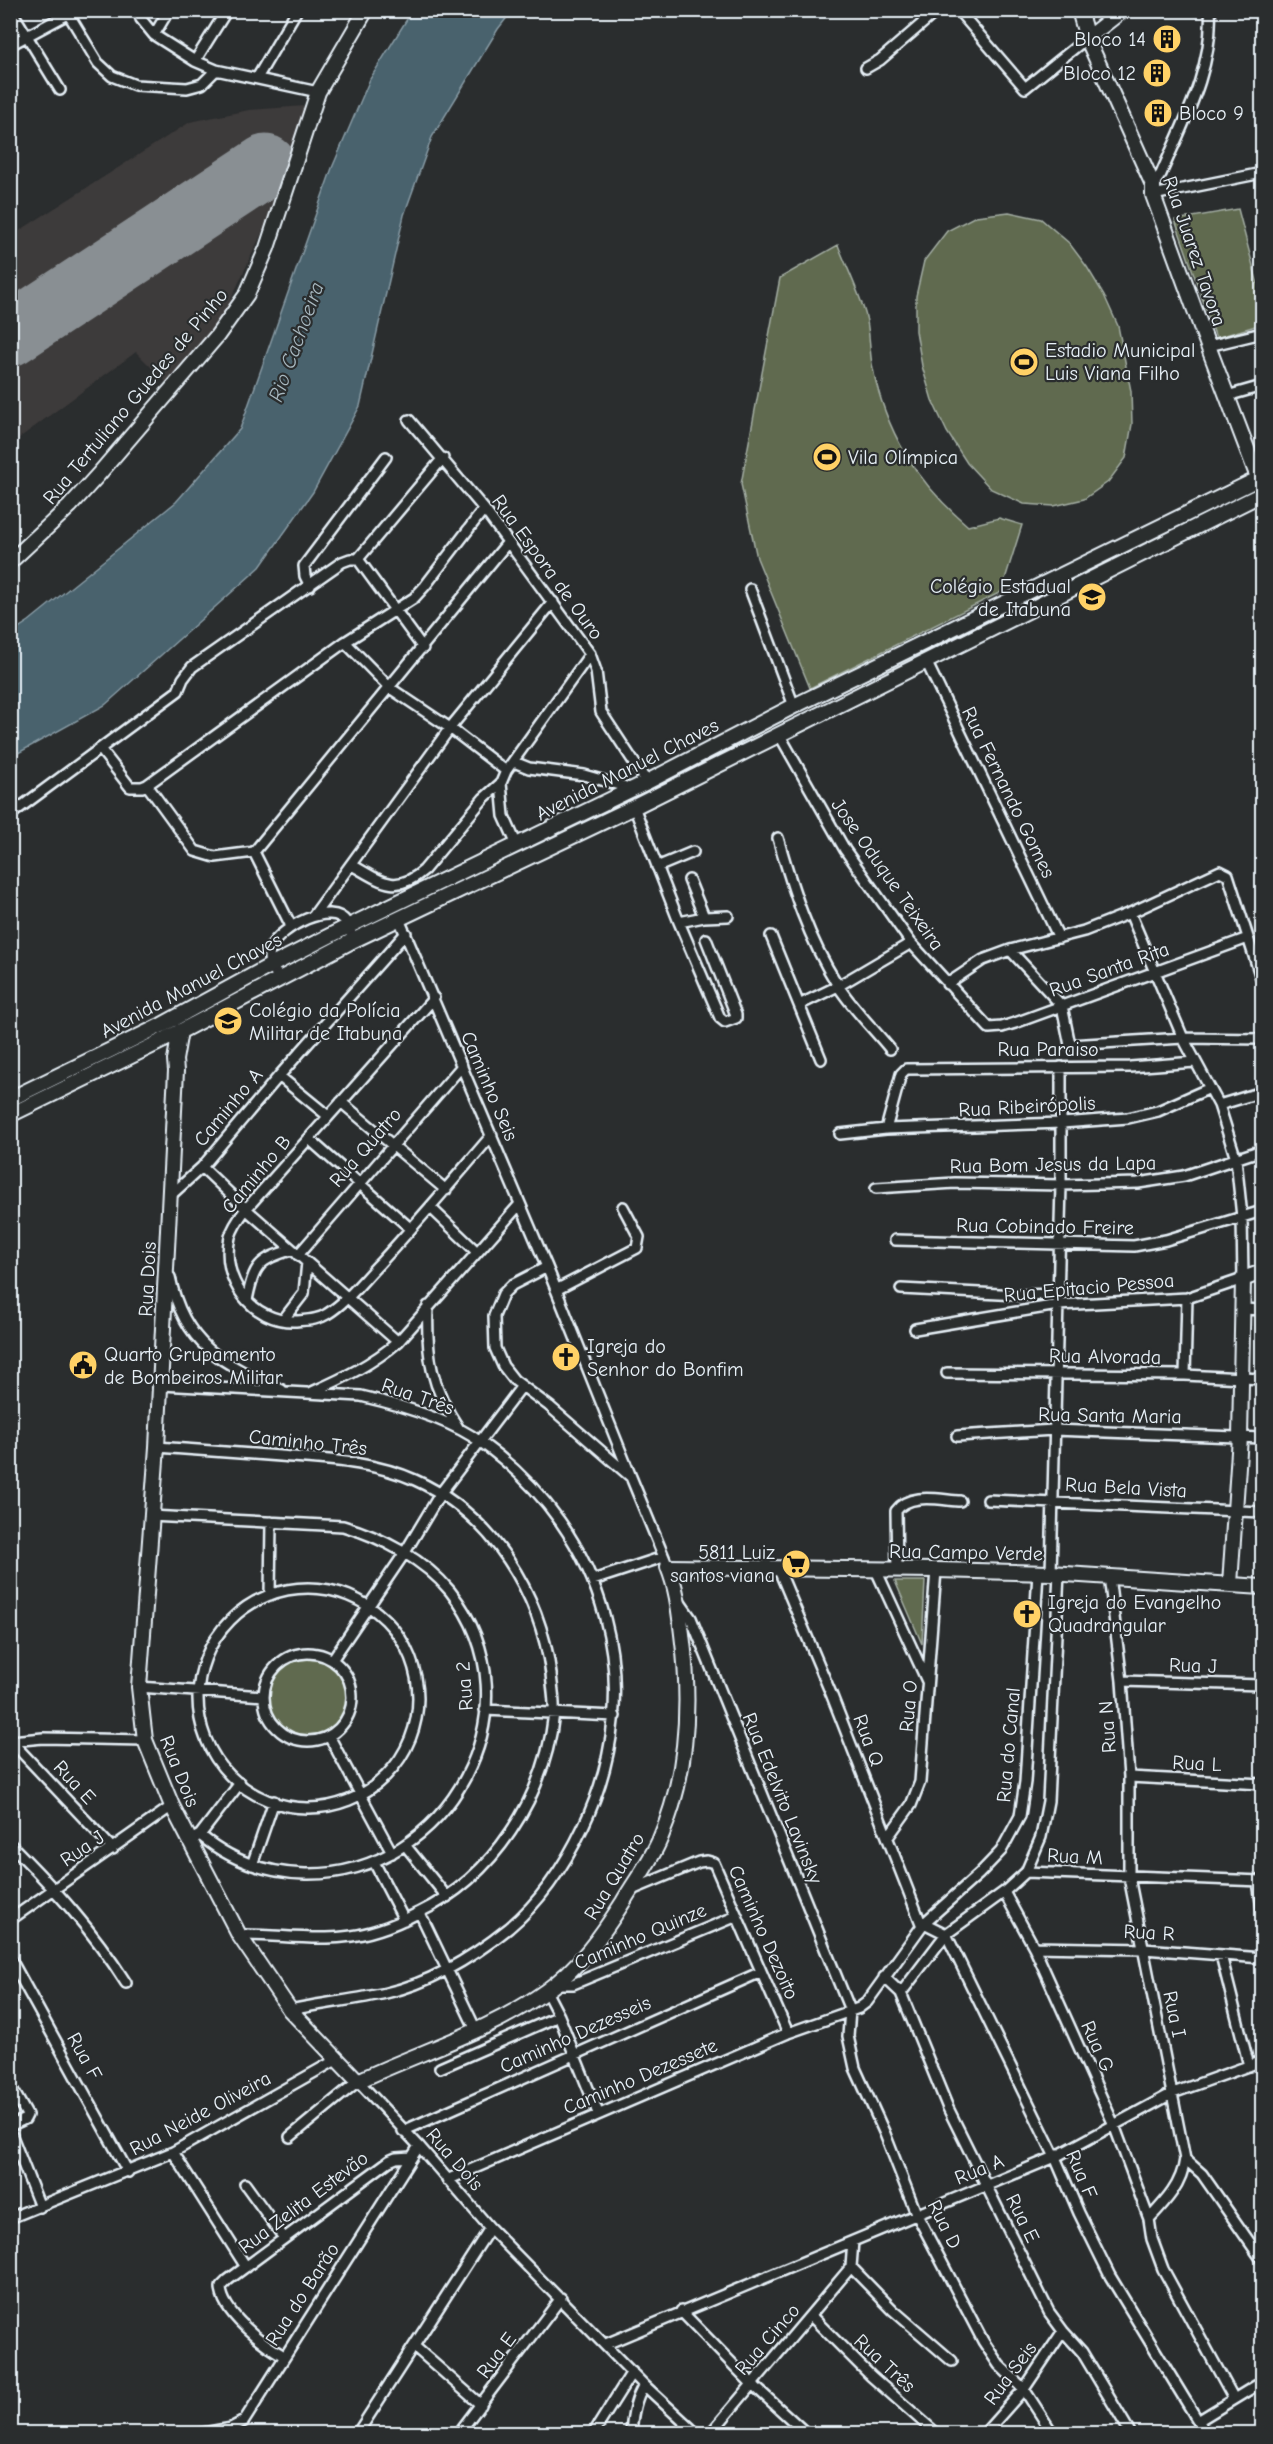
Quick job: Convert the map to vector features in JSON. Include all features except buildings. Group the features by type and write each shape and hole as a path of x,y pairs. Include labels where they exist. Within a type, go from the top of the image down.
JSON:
{"street":[{"path":"10,10 60,90"},
{"path":"138,10 141,19 154,35 195,61 216,70 318,92"},
{"path":"154,35 169,10"},
{"path":"195,61 227,10"},
{"path":"257,78 297,10"},
{"name":"Rua Tertuliano Guedes de Pinho","path":"10,562 70,506 99,475 217,336 247,294 267,248 318,92 366,10"},
{"path":"866,68 880,60 938,10"},
{"path":"958,10 1025,88 1124,10"},
{"path":"1079,10 1087,38"},
{"path":"1153,190 1198,84 1208,48 1210,10"},
{"path":"10,45 67,12 98,63 112,76 135,85 187,88 197,86 216,70"},
{"name":"Rua Juarez Tavora","path":"1087,38 1153,190 1208,346 1261,482"},
{"path":"1153,190 1263,173"},
{"path":"1208,346 1263,333"},
{"path":"1227,396 1263,386"},
{"name":"Rua Espora de Ouro","path":"409,420 484,509 590,654 596,671 601,712 646,782"},
{"path":"310,586 305,576 304,566 386,457"},
{"path":"10,815 178,691 192,667 345,561 358,559 443,459"},
{"name":"Avenida Manuel Chaves","path":"10,1099 162,1025 349,926 633,789 795,706 1261,482"},
{"name":"Avenida Manuel Chaves","path":"10,1115 162,1041 352,941 634,807 1263,495"},
{"path":"101,750 130,786 142,788 147,785 345,642 414,597 484,509"},
{"path":"147,785 195,851 215,857 254,852 508,542"},
{"path":"358,559 423,648"},
{"path":"750,589 795,706"},
{"path":"315,915 450,728 553,602"},
{"path":"345,642 390,688 450,728 506,771"},
{"path":"352,865 384,883 403,884 415,879 484,798 501,783 506,771 590,654"},
{"name":"Rua Fernando Gomes","path":"926,661 1059,938"},
{"name":"Jose Oduque Teixeira","path":"779,734 839,840 911,943 983,1024"},
{"path":"514,762 529,768 561,771 606,780 633,789"},
{"path":"501,783 504,816 517,845"},
{"path":"634,807 720,1018 727,1022 734,1020 736,1015 706,939"},
{"path":"778,838 800,912 813,942 838,986 890,1049"},
{"path":"254,852 291,926"},
{"path":"657,867 693,852"},
{"path":"947,984 983,960 1010,950 1059,938 1130,913 1223,871 1228,874 1263,981"},
{"path":"689,880 704,917"},
{"path":"1130,913 1185,1042 1220,1105 1236,1159 1242,1217 1243,1309 1240,1437 1230,1584"},
{"path":"281,979 270,966 268,955 272,945 291,926 315,915 334,916 344,919 349,926 352,941"},
{"path":"679,922 704,917 728,916"},
{"name":"Caminho Seis","path":"399,919 547,1267 666,1562"},
{"name":"Caminho A","path":"171,1195 202,1167 406,933"},
{"path":"771,936 821,1059"},
{"name":"Rua Santa Rita","path":"983,1024 989,1028 1002,1027 1248,938"},
{"path":"799,1005 838,986 911,943"},
{"path":"1010,950 1062,1006 1070,1045 1263,1039"},
{"name":"Caminho B","path":"434,998 246,1209 230,1237 233,1279 247,1300 260,1312 283,1320 316,1319 326,1315 348,1297 431,1208 492,1135"},
{"path":"162,1025 162,1041 175,1060"},
{"name":"Rua Dois","path":"180,1031 175,1060 171,1195 161,1385 139,1687 145,1740 172,1806 195,1838 239,1935 290,2010 419,2146 490,2228 644,2385 697,2433"},
{"name":"Rua Paraiso","path":"886,1129 902,1072 909,1068 1130,1067 1194,1060"},
{"name":"Rua Quatro","path":"295,1252 462,1066"},
{"path":"1026,1872 1041,1837 1048,1802 1050,1573 1054,1502 1061,1185 1061,1067"},
{"path":"279,1076 328,1116"},
{"name":"Rua Ribeirópolis","path":"840,1134 886,1129 1062,1123 1142,1116 1210,1088"},
{"path":"1220,1105 1263,1092"},
{"path":"341,1102 446,1190"},
{"path":"309,1139 411,1229"},
{"name":"Rua Bom Jesus da Lapa","path":"876,1188 955,1183 1061,1185 1138,1183 1184,1176 1263,1150"},
{"path":"202,1167 246,1209 398,1342"},
{"path":"310,1393 356,1372 378,1359 398,1342 520,1204"},
{"path":"556,1290 637,1248 639,1237 623,1207"},
{"path":"431,1208 477,1252"},
{"name":"Rua Cobinado Freire","path":"895,1240 1059,1246 1150,1245 1263,1211"},
{"path":"247,1300 250,1280 255,1268 264,1259 295,1252"},
{"path":"283,1320 304,1293 307,1262"},
{"path":"167,1265 175,1302 197,1339 239,1371 287,1392"},
{"name":"Caminho Seis","path":"547,1267 512,1285 497,1304 494,1316 495,1348 503,1366 514,1380 549,1406 632,1477"},
{"name":"Rua Epitacio Pessoa","path":"915,1329 1058,1305 1187,1298 1263,1272"},
{"path":"901,1289 1019,1295 1058,1294"},
{"path":"1185,1375 1187,1298"},
{"path":"428,1306 428,1354 433,1379 443,1405 459,1429"},
{"path":"1243,1309 1263,1310"},
{"name":"Rua Alvorada","path":"947,1373 1185,1375 1263,1379"},
{"name":"Rua Três","path":"161,1385 361,1396 386,1402 459,1429 480,1441 506,1461 555,1512 576,1543 603,1606 616,1676 615,1716 603,1780 574,1845 556,1875 535,1903 510,1927 482,1948 422,1982 387,1993 290,2010"},
{"path":"332,1660 404,1554 440,1494 522,1386"},
{"name":"Rua Santa Maria","path":"957,1436 1054,1430 1263,1438"},
{"name":"Caminho Três","path":"157,1448 356,1462 416,1480 463,1510 496,1544 518,1574 531,1599 548,1653 554,1712 543,1763 522,1814 489,1860 447,1896 420,1913 371,1931 344,1937 239,1935"},
{"path":"897,1570 896,1511 900,1505 920,1499 960,1501"},
{"name":"Rua Bela Vista","path":"988,1500 1263,1512"},
{"name":"Rua 2","path":"150,1516 343,1526 366,1532 419,1562 435,1575 461,1607 471,1626 483,1665 485,1710 479,1745 464,1783 440,1816 392,1853 374,1862 334,1872 293,1874 252,1865 195,1838"},
{"path":"270,1595 271,1522"},
{"path":"593,1580 666,1562"},
{"name":"Rua Quatro","path":"358,2081 476,2030 523,2006 551,1988 590,1950 660,1841 674,1800 683,1757 688,1714 687,1671 679,1601 666,1562"},
{"name":"Rua Campo Verde","path":"666,1562 779,1570 1050,1573 1263,1587"},
{"name":"Rua Q","path":"779,1570 923,1924"},
{"path":"876,1570 928,1683"},
{"name":"Rua O","path":"888,1837 911,1805 920,1782 936,1570"},
{"name":"Rua do Canal","path":"850,2010 859,2008 867,2002 923,1924 992,1862 1007,1842 1020,1816 1050,1573"},
{"name":"Rua N","path":"1109,1576 1122,1681 1129,1777 1130,1877"},
{"path":"320,1588 345,1594 368,1605 388,1621 403,1642 417,1677 419,1702 415,1727 398,1761 381,1780 360,1794 318,1807 299,1807 273,1802 240,1783 221,1765 208,1743 200,1718 198,1693 204,1661 219,1633 237,1614 270,1595 295,1589 320,1588"},
{"name":"Rua Edelvito Lavinsky","path":"679,1601 691,1618 850,2010"},
{"path":"308,1653 332,1660 347,1675 353,1699 350,1714 345,1723 329,1737 315,1741 305,1742 285,1735 270,1720 266,1711 264,1696 267,1680 273,1671 288,1658 308,1653"},
{"name":"Rua J","path":"1122,1681 1263,1685"},
{"path":"139,1687 264,1696"},
{"path":"485,1710 615,1716"},
{"path":"329,1737 392,1853"},
{"name":"Rua E","path":"11,1740 43,1738 145,1740"},
{"name":"Rua E","path":"11,1740 113,1849"},
{"name":"Rua L","path":"1129,1777 1263,1784"},
{"path":"195,1838 240,1783"},
{"path":"252,1865 273,1802"},
{"name":"Rua J","path":"10,1920 172,1806"},
{"path":"10,1844 82,1919 107,1952 126,1983"},
{"path":"405,1845 447,1896"},
{"name":"Caminho Dezoito","path":"629,1891 690,1865 708,1861 718,1868 788,2033"},
{"path":"374,1862 404,1920"},
{"name":"Rua M","path":"901,1993 946,1934 1004,1892 1026,1872 1260,1881"},
{"name":"Rua I","path":"1130,1877 1185,2159"},
{"path":"1260,1881 1263,1909"},
{"name":"Rua G","path":"1004,1892 1034,1947 1114,2125 1149,2219"},
{"path":"420,1913 476,2030"},
{"name":"Caminho Quinze","path":"551,1988 573,1984 737,1916"},
{"path":"923,1924 946,1934"},
{"name":"Rua F","path":"946,1934 1055,2157 1078,2213 1110,2276 1207,2433"},
{"name":"Rua R","path":"1034,1947 1144,1949 1263,1958"},
{"path":"1221,1955 1249,2066"},
{"name":"Rua F","path":"10,1958 128,2172"},
{"name":"Caminho Dezesseis","path":"404,2131 761,1972"},
{"name":"Rua E","path":"884,1977 901,1993 948,2108 1049,2312 1082,2352 1131,2433"},
{"path":"551,1988 573,2054 598,2113"},
{"name":"Caminho Dezessete","path":"447,2180 598,2113 788,2033 850,2010"},
{"name":"Rua D","path":"850,2010 848,2037 855,2068 885,2134 916,2213 983,2341 999,2365 1024,2389 1053,2433"},
{"path":"440,2068 559,2016"},
{"name":"Rua Neide Oliveira","path":"10,2218 173,2152 336,2060"},
{"name":"Rua A","path":"606,2344 1055,2157 1173,2094 1263,2061"},
{"path":"290,2137 358,2081"},
{"path":"10,2085 27,2111 27,2117 10,2126"},
{"path":"10,2131 40,2207"},
{"name":"Rua do Barão","path":"198,2433 231,2428 244,2421 419,2146"},
{"path":"173,2152 246,2267"},
{"name":"Rua Zelita Estevão","path":"284,2356 266,2346 249,2331 224,2298 221,2287 389,2161 411,2157"},
{"path":"1185,2159 1182,2174 1173,2192 1149,2219 1152,2239 1163,2269 1234,2399"},
{"path":"1185,2159 1202,2174 1263,2259"},
{"path":"245,2184 285,2238"},
{"path":"357,2433 415,2347 490,2228"},
{"path":"852,2241 851,2267 893,2310 952,2361"},
{"name":"Rua Cinco","path":"710,2433 851,2267"},
{"name":"Rua E","path":"458,2433 561,2298"},
{"path":"681,2311 751,2383 807,2433"},
{"name":"Rua Três","path":"811,2316 871,2376 937,2433"},
{"name":"Rua Seis","path":"984,2433 1024,2389 1063,2331"},
{"path":"415,2347 481,2405"},
{"path":"593,2433 632,2372"},
{"path":"1198,2421 1263,2382"},
{"path":"631,2433 636,2403 644,2385"}],"shaded area":[{"path":"305,106 285,183 221,321 167,383 136,352 11,444 11,236 190,122 249,110"}],"green space":[{"path":"1238,209 1262,300 1262,324 1216,338 1175,220"},
{"name":"Estadio Municipal Luis Viana Filho","path":"1009,212 1041,219 1069,243 1087,267 1104,295 1118,326 1131,391 1132,424 1126,458 1108,482 1084,499 1054,506 1024,504 991,489 967,463 947,432 932,400 922,366 916,331 916,296 924,261 947,231 976,216"},
{"name":"Vila Olímpica","path":"838,245 865,313 872,364 885,411 905,454 933,492 968,526 999,518 1022,525 1001,592 810,688 757,558 741,484 780,278"},
{"path":"895,1581 925,1581 922,1644"},
{"path":"308,1659 323,1662 335,1671 344,1683 347,1698 344,1713 335,1725 323,1734 308,1737 293,1734 281,1725 272,1713 269,1698 272,1683 281,1671 293,1662"}],"water":[{"name":"Rio Cachoeira","path":"412,11 512,11 498,29 432,137 404,215 360,406 313,492 260,567 105,705 11,757 11,633 176,502 240,429 332,168 370,79"}],"runway":[{"path":"10,335 266,166"}],"place":[{"name":"Bloco 14","path":"1167,39"},
{"name":"Bloco 12","path":"1157,73"},
{"name":"Bloco 9","path":"1158,113"},
{"name":"Estadio Municipal Luis Viana Filho","path":"1024,362"},
{"name":"Vila Olímpica","path":"827,457"},
{"name":"Colégio Estadual de Itabuna","path":"1092,597"},
{"name":"Colégio da Polícia Militar de Itabuna","path":"228,1021"},
{"name":"Igreja do Senhor do Bonfim","path":"566,1357"},
{"name":"Quarto Grupamento de Bombeiros Militar","path":"83,1365"},
{"name":"5811 Luiz santos viana","path":"796,1564"},
{"name":"Igreja do Evangelho Quadrangular","path":"1027,1614"}]}
